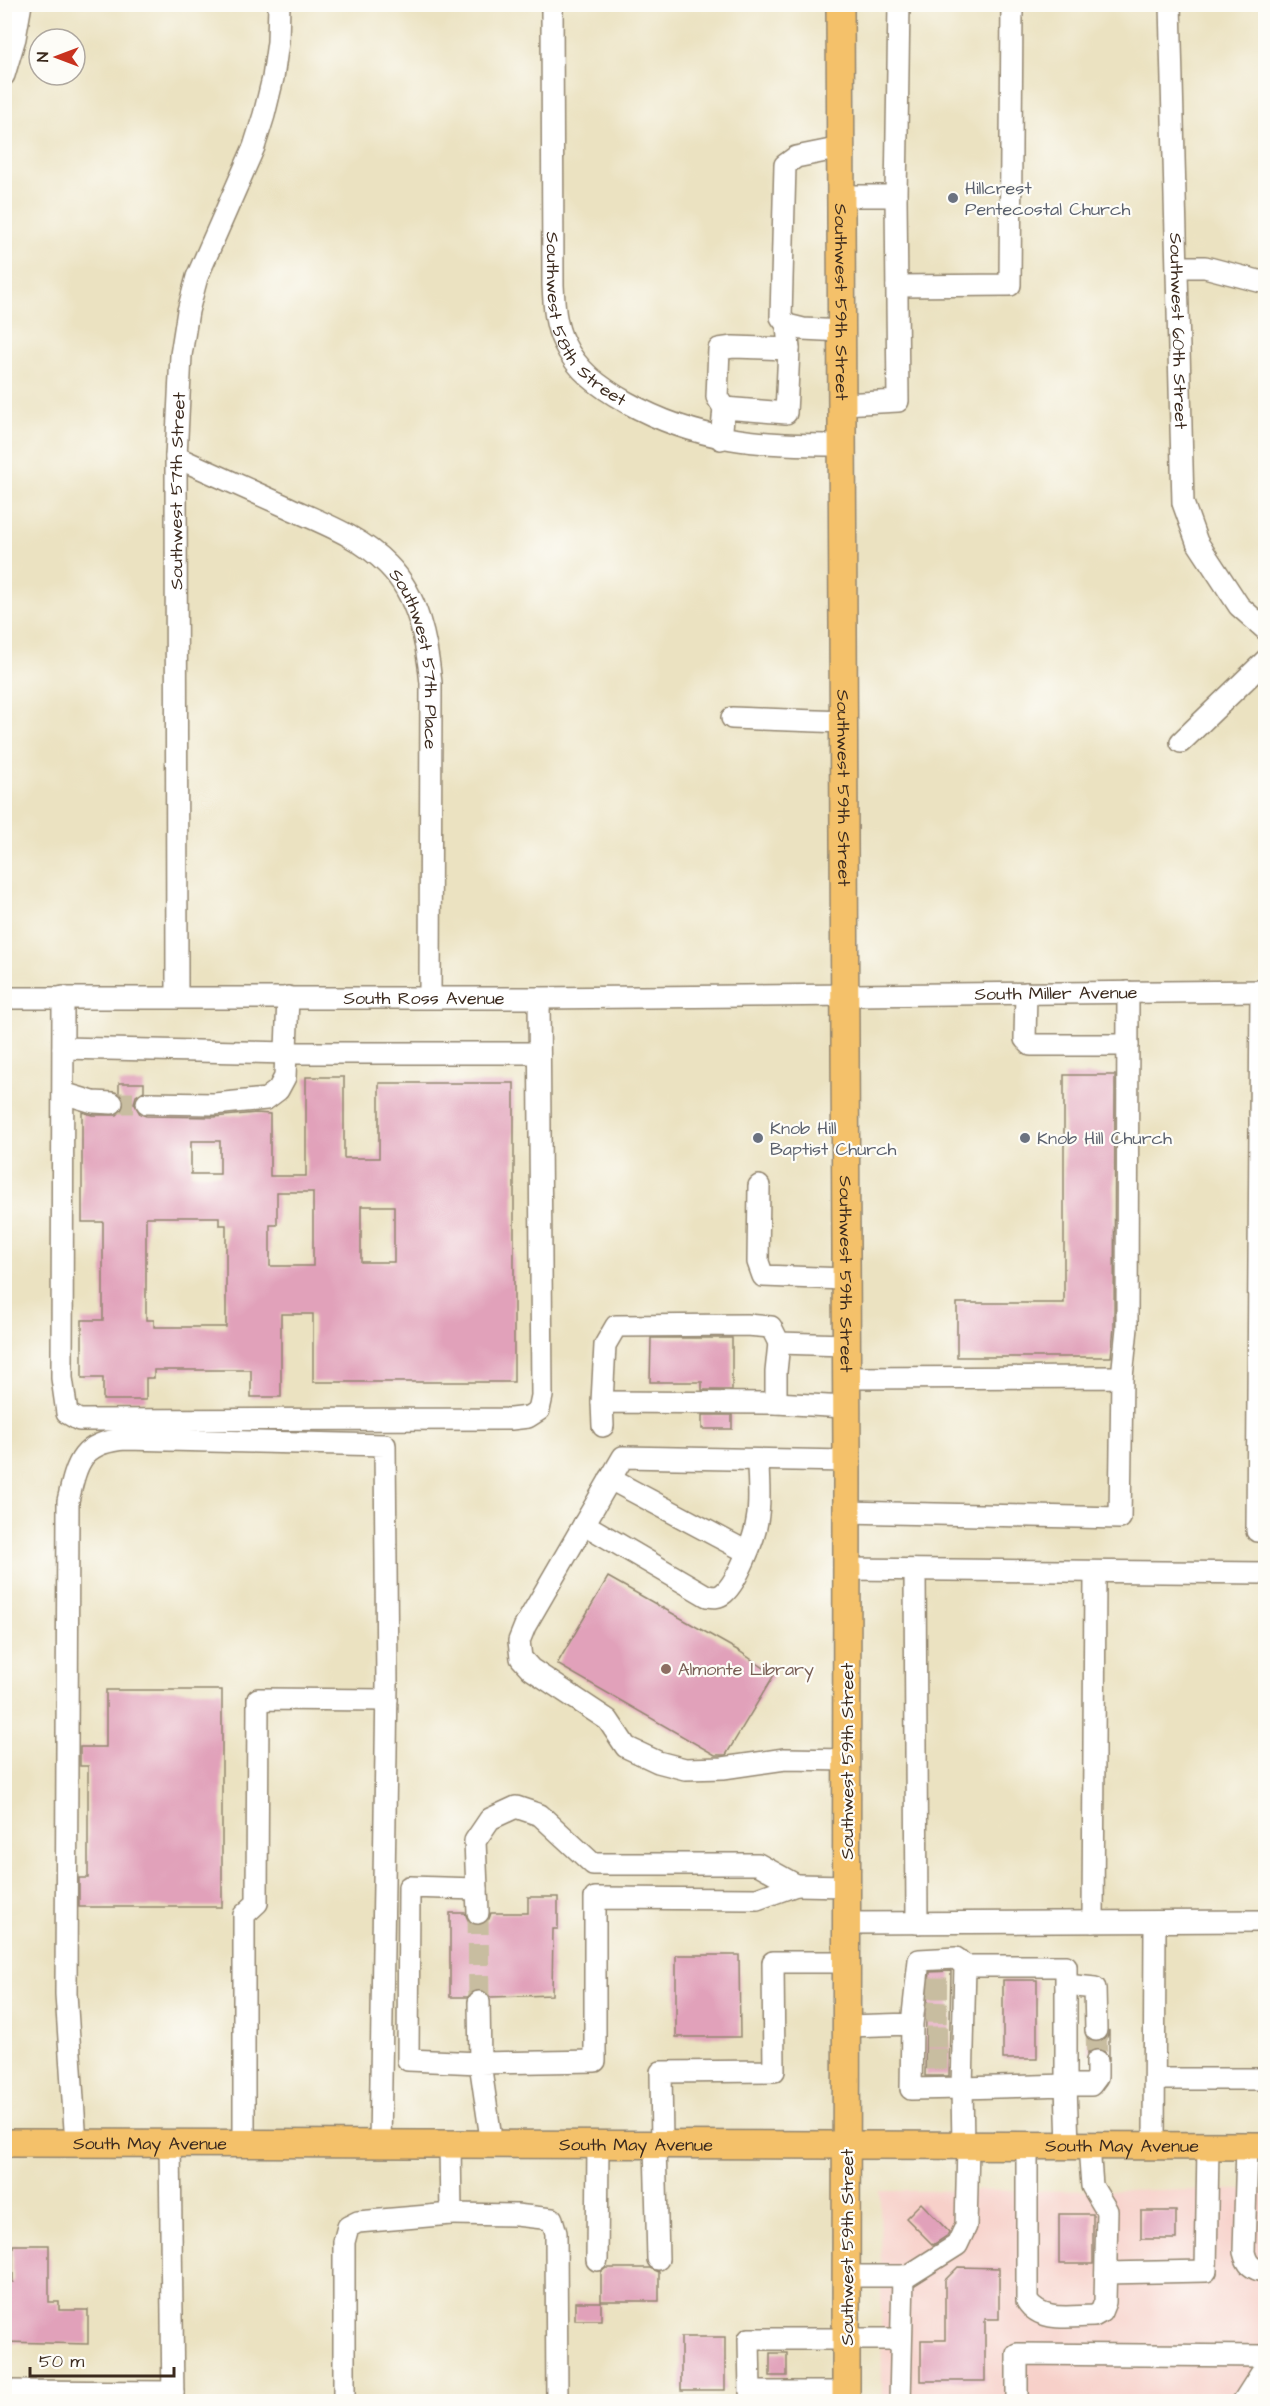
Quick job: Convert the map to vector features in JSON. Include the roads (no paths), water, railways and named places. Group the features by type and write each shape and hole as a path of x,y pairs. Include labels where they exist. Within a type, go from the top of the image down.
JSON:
{"main road":[{"name":"Southwest 59th Street","path":"840,4 847,1461 846,2397"},
{"name":"South May Avenue","path":"4,2143 1256,2146"}],"street":[{"path":"4,75 15,38 21,4"},
{"name":"Southwest 57th Street","path":"177,997 176,457 180,355 197,277 254,147 264,115 274,69 279,4"},
{"name":"Southwest 58th Street","path":"552,4 553,285 554,313 564,344 582,371 610,392 676,426 721,438 764,444 843,445"},
{"path":"843,404 898,401 896,196 899,4"},
{"path":"897,286 1010,285 1012,4"},
{"name":"Southwest 60th Street","path":"1170,4 1179,267 1183,503 1197,542 1239,606 1266,630"},
{"path":"724,408 786,413 789,349 787,325 781,316 785,165 796,157 841,148"},
{"path":"842,196 896,196"},
{"path":"1179,267 1205,267 1266,283"},
{"path":"787,325 803,329 842,331"},
{"path":"721,438 724,408 717,397 719,349 733,347 789,349"},
{"name":"Southwest 57th Place","path":"176,457 333,527 366,547 389,565 405,588 418,617 427,646 431,683 430,998"},
{"path":"1181,741 1266,660"},
{"path":"732,718 844,722"},
{"path":"1257,1531 1263,991"},
{"name":"South Miller Avenue","path":"844,995 1263,991"},
{"path":"846,1512 1120,1518 1122,1377 1127,1328 1128,992"},
{"path":"1026,993 1025,1039 1031,1045 1128,1045"},
{"name":"South Ross Avenue","path":"4,998 539,998 844,995"},
{"path":"147,1103 214,1104 267,1099 278,1090 285,1077 288,1053 288,997"},
{"path":"63,998 62,1378 67,1413 79,1420 511,1419 528,1417 539,1410 542,1396 539,998"},
{"path":"63,1048 288,1053 539,1053"},
{"path":"63,1093 93,1102 112,1103"},
{"path":"759,1186 758,1262 764,1276 845,1279"},
{"path":"603,1425 605,1345 616,1326 771,1327 779,1343 776,1403"},
{"path":"779,1343 845,1345"},
{"path":"845,1378 1122,1377"},
{"path":"602,1402 776,1403 845,1407"},
{"path":"76,2144 66,1994 68,1501 75,1471 86,1452 106,1441 126,1439 385,1445 387,1700 380,2145"},
{"path":"847,1461 623,1457 525,1626 519,1641 521,1658 531,1669 608,1720 626,1747 658,1762 685,1769 723,1768 785,1759 847,1760"},
{"path":"584,1524 707,1596 716,1598 731,1585 747,1552 757,1521 758,1460"},
{"path":"610,1479 747,1552"},
{"path":"846,1569 1266,1573"},
{"path":"915,1570 917,1923"},
{"path":"1093,1922 1095,1572"},
{"path":"244,2144 244,1915 257,1903 258,1699 387,1700"},
{"path":"478,1913 475,1841 490,1819 516,1807 540,1815 593,1864 758,1864 796,1885"},
{"path":"477,1889 409,1887 408,2060 480,2064 595,2061 593,1864"},
{"path":"595,1898 757,1899 796,1885 847,1886"},
{"path":"1154,2146 1155,1922"},
{"path":"847,1923 1266,1922"},
{"path":"1027,2147 1027,2301 1033,2311 1043,2316 1094,2316 1101,2312 1106,2302 1107,2211 1092,2186 1079,2146 1066,2085 1066,1966 966,1966 956,1958 920,1960 918,2034 911,2089 1066,2085 1091,2085 1098,2077 1096,2061"},
{"path":"658,2259 658,2145 661,2072 774,2071 773,1962 847,1962"},
{"path":"846,2276 908,2277 957,2245 966,2226 966,2146 962,2088 957,2059 957,2013 958,1988 966,1966"},
{"path":"1066,1986 1095,1988 1096,2030"},
{"path":"479,2002 480,2064 492,2145"},
{"path":"848,2026 918,2034"},
{"path":"1155,2079 1266,2079"},
{"path":"4,2391 114,2397 173,2397 170,2144"},
{"path":"450,2145 451,2214"},
{"path":"597,2260 598,2145"},
{"path":"1106,2273 1206,2271 1208,2146"},
{"path":"1256,2146 1244,2252 1247,2263 1252,2268 1266,2272"},
{"path":"344,2402 344,2242 348,2227 358,2222 451,2214 516,2215 552,2219 556,2233 557,2402"},
{"path":"900,2402 903,2277"},
{"path":"846,2397 750,2392 749,2339 901,2339"},
{"path":"1017,2402 1017,2354 1266,2356"},
{"path":"1247,2400 1266,2366"}],"tunnel":[{"path":"112,1103 147,1103"},
{"path":"478,1913 479,2002"},
{"path":"926,1988 950,1988"},
{"path":"926,2012 950,2013"},
{"path":"1096,2030 1097,2061"},
{"path":"926,2037 950,2037"},
{"path":"926,2059 950,2059"}],"place":[{"name":"Hillcrest Pentecostal Church","path":"953,198"},
{"name":"Knob Hill Baptist Church","path":"758,1138"},
{"name":"Knob Hill Church","path":"1025,1138"},
{"name":"Almonte Library","path":"666,1669"}]}
